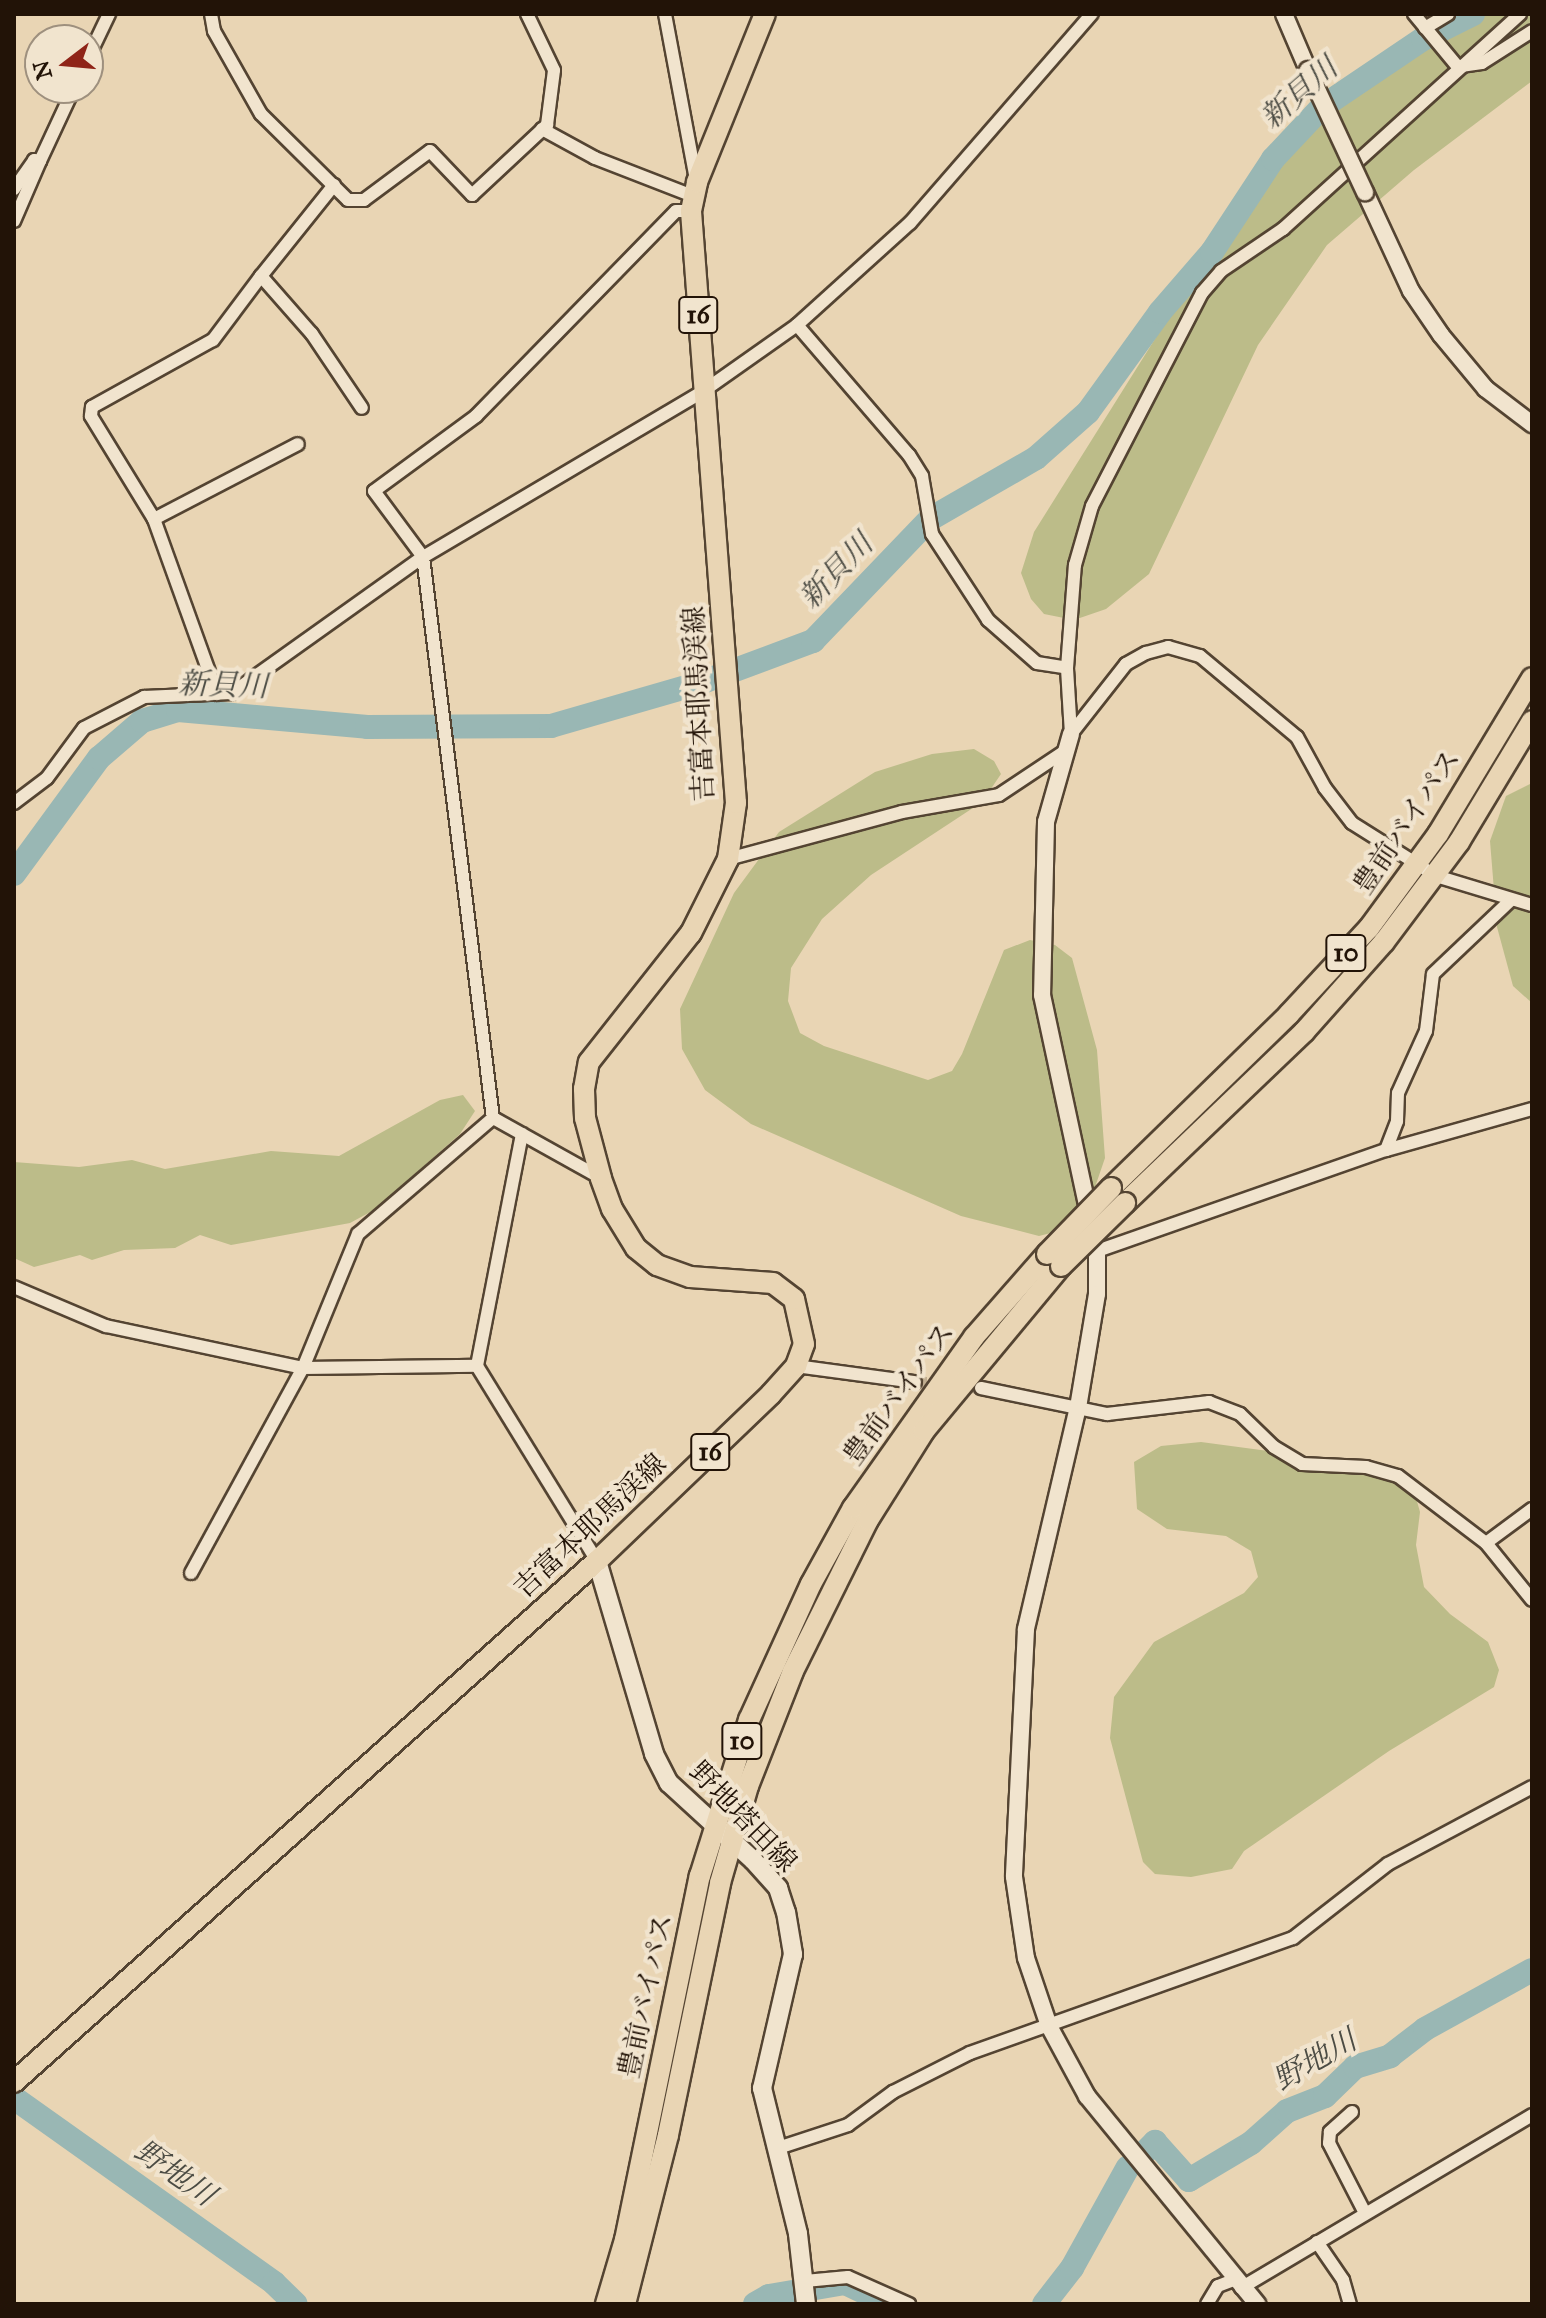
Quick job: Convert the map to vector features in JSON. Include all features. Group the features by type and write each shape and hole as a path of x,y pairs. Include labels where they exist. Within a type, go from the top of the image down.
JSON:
{"main road":[{"name":"吉富本耶馬渓線","path":"14,2082 597,1561 796,1366 804,1344 803,1324 794,1299 773,1283 690,1277 657,1265 636,1248 612,1209 585,1118 589,1062 691,933 728,859 736,803 705,390 694,196 765,14"},
{"name":"豊前バイパス","path":"606,2304 625,2240 669,2017 714,1827 774,1662 853,1508 955,1361 1118,1195 1369,928 1418,862 1532,678"},
{"name":"豊前バイパス","path":"1118,1195 1304,1032 1436,876 1532,721"},
{"name":"豊前バイパス","path":"625,2304 668,2135 731,1841 793,1671 868,1520 924,1431 1054,1260"},
{"name":"野地塔田線","path":"597,1561 654,1754 669,1783 778,1888 793,1954 762,2088 798,2234 806,2304"}],"street":[{"path":"211,14 214,31 261,114 348,200 364,200 430,151 472,195 542,129 554,70 527,14"},
{"path":"665,14 694,196"},
{"path":"14,803 47,778 84,728 144,697 232,693 423,557 705,390 797,325 910,223 1092,14"},
{"path":"1284,14 1411,291 1441,335 1486,389 1532,424"},
{"path":"1414,14 1458,67"},
{"path":"1425,28 1448,14"},
{"path":"1071,734 1067,668 1075,565 1092,506 1202,293 1221,271 1283,229 1458,67 1520,14"},
{"path":"1458,67 1482,63 1532,31"},
{"path":"14,221 67,104"},
{"path":"542,129 595,158 694,196"},
{"path":"14,189 34,160 40,161"},
{"path":"217,694 154,519 91,416 92,407 213,340 334,185"},
{"path":"493,1118 423,557 374,491 476,416 694,196"},
{"path":"261,276 312,334 362,408"},
{"path":"797,325 909,455 922,476 932,534 988,620 1037,663 1067,668"},
{"path":"154,519 298,444"},
{"path":"1257,2304 1087,2096 1049,2026 1026,1958 1014,1877 1015,1776 1026,1629 1093,1334 1097,1251 1042,995 1046,822 1071,734 1126,664 1146,653 1168,647 1200,656 1297,737 1325,788 1352,823 1436,876 1510,901 1532,905"},
{"path":"728,859 902,812 999,795 1065,751"},
{"path":"1386,1150 1397,1121 1398,1093 1426,1031 1433,974 1510,901"},
{"path":"1097,1251 1386,1150 1532,1109"},
{"path":"493,1118 601,1178"},
{"path":"191,1573 303,1368 358,1234 493,1118"},
{"path":"522,1134 477,1366 597,1561"},
{"path":"14,1287 106,1326 303,1368 477,1366"},
{"path":"796,1366 915,1382"},
{"path":"981,1388 1107,1414 1209,1402 1240,1414 1274,1447 1302,1464 1366,1467 1398,1476 1486,1543 1532,1600"},
{"path":"1486,1543 1532,1509"},
{"path":"775,2149 848,2125 893,2092 970,2053 1293,1938 1388,1864 1532,1787"},
{"path":"1352,2112 1330,2132 1329,2143 1365,2213"},
{"path":"1207,2304 1218,2286 1238,2284 1317,2242 1532,2115"},
{"path":"1317,2242 1343,2280 1350,2304"},
{"path":"805,2281 848,2277 909,2304"}],"green space":[{"path":"1438,14 1532,14 1532,81 1414,170 1327,245 1258,345 1149,574 1106,609 1074,620 1044,614 1031,599 1021,573 1034,532 1222,232 1342,99"},
{"path":"974,749 994,761 1001,774 982,802 871,875 822,919 791,968 788,1001 800,1033 824,1046 928,1080 952,1071 962,1054 1004,950 1030,940 1055,945 1072,958 1097,1050 1105,1158 1082,1225 1039,1236 961,1216 751,1124 705,1090 682,1049 680,1009 734,893 779,832 875,772 932,754"},
{"path":"1532,783 1532,1003 1513,986 1497,927 1490,841 1506,796"},
{"path":"463,1095 475,1111 460,1134 374,1210 350,1223 231,1245 200,1235 175,1248 124,1250 92,1260 80,1255 34,1267 14,1258 14,1162 79,1167 132,1160 165,1169 271,1151 339,1156 440,1100"},
{"path":"1201,1442 1366,1464 1411,1480 1420,1512 1416,1545 1424,1587 1450,1614 1488,1642 1499,1670 1494,1687 1389,1751 1244,1851 1232,1869 1191,1877 1155,1874 1143,1862 1110,1738 1114,1697 1154,1642 1244,1593 1258,1577 1251,1551 1226,1536 1167,1529 1137,1509 1134,1462 1161,1446"}],"waterway":[{"name":"新貝川","path":"14,874 99,758 142,721 178,710 367,727 551,726 700,683 813,641 930,519 1036,458 1088,412 1160,312 1212,252 1273,159 1322,107 1423,39 1473,14"},
{"name":"野地川","path":"1146,2151 1155,2142 1189,2180 1251,2143 1287,2111 1325,2096 1355,2067 1390,2056 1425,2029 1532,1970"},
{"name":"野地川","path":"14,2098 274,2283 296,2304"},
{"name":"野地川","path":"1044,2304 1072,2268 1128,2167"},
{"name":"野地川","path":"755,2304 769,2296 845,2283 889,2304"}],"tunnel":[{"path":"915,1382 981,1388"}]}
